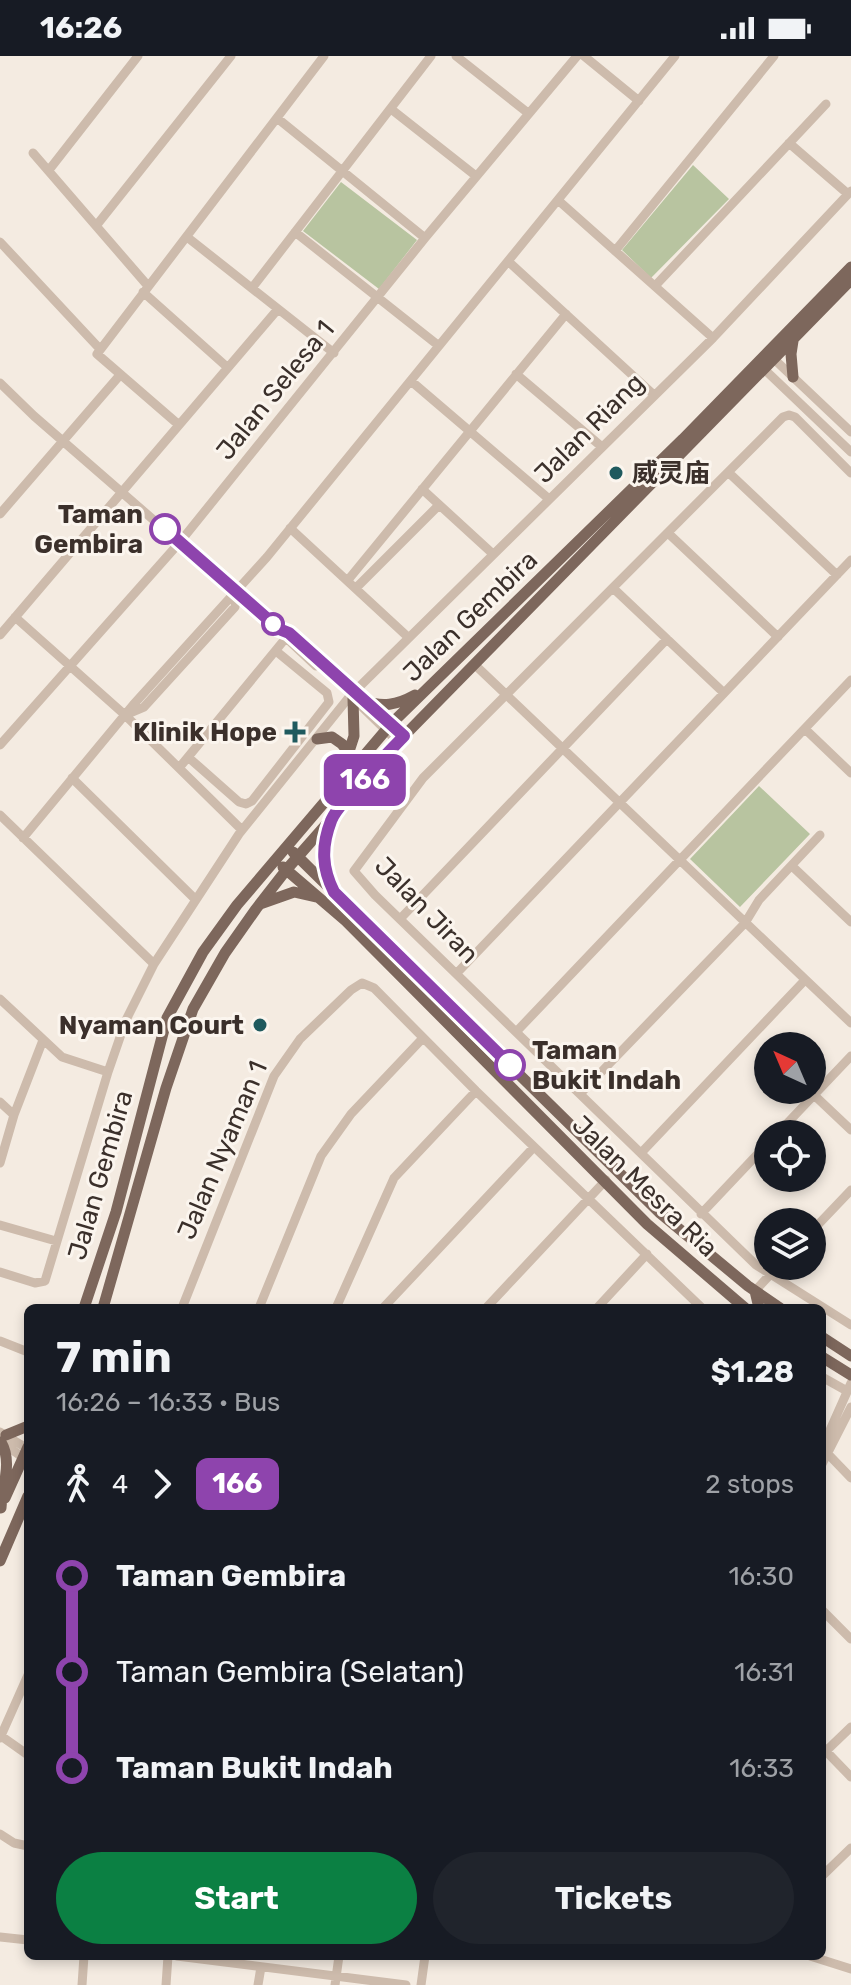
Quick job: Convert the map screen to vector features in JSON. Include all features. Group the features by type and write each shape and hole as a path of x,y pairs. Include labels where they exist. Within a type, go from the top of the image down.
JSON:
{"main road":[{"name":"Jalan Gembira","path":"104,1304 166,1088 193,1009 225,953 260,904 401,739 766,360 851,267"},
{"name":"Jalan Gembira","path":"85,1304 116,1212 167,1018 203,952 285,846 388,726 851,280"},
{"path":"793,377 791,354 795,337"},
{"path":"338,784 355,723 355,696 388,706 425,690"},
{"path":"317,739 332,737 349,753"},
{"path":"331,818 323,865 334,892"},
{"name":"Jalan Mesra Ria","path":"285,846 660,1213 774,1304"},
{"name":"Jalan Mesra Ria","path":"274,860 321,898 647,1224 740,1304"},
{"path":"260,904 294,892 321,898"},
{"path":"727,1294 744,1295 755,1291 758,1304"},
{"path":"826,1340 851,1356"},
{"path":"826,1359 851,1375"},
{"path":"0,1509 8,1467 2,1438 24,1428"},
{"path":"0,1509 24,1459"},
{"path":"0,1561 24,1506"},
{"path":"18,1521 24,1515"}],"street":[{"path":"49,170 138,56"},
{"path":"96,226 231,56"},
{"path":"98,351 324,56"},
{"path":"252,288 431,56"},
{"path":"456,56 528,113"},
{"name":"Jalan Selesa 1","path":"0,745 180,542 425,238 577,56"},
{"path":"584,56 639,101"},
{"path":"23,838 125,715 237,592 675,56"},
{"path":"615,251 774,56"},
{"path":"655,286 826,104"},
{"path":"391,109 476,176"},
{"path":"277,118 425,238"},
{"path":"789,143 850,192"},
{"path":"33,153 145,289 227,367"},
{"name":"Jalan Riang","path":"0,1272 35,1283 42,1283 47,1276 126,1020 154,964 240,832 317,739 409,638 713,338 850,192"},
{"path":"559,201 713,338"},
{"path":"295,232 439,346"},
{"path":"187,237 334,353"},
{"path":"0,242 120,375 179,425"},
{"path":"509,262 654,395"},
{"path":"0,635 278,309"},
{"path":"348,580 566,314"},
{"path":"766,360 793,377 851,432"},
{"path":"766,360 851,452"},
{"path":"516,374 602,447"},
{"path":"2,507 65,441 120,375"},
{"path":"411,381 549,499"},
{"path":"0,383 279,629 285,639 355,696"},
{"name":"Jalan Jiran","path":"754,1263 359,879 355,867 423,778 785,415 792,415 851,473"},
{"path":"728,472 837,575"},
{"path":"422,489 493,554"},
{"path":"356,588 439,505"},
{"path":"290,528 409,638"},
{"path":"668,533 778,637"},
{"path":"457,973 851,560"},
{"path":"613,588 724,693"},
{"path":"15,617 125,715 240,832"},
{"path":"279,629 289,633 401,739"},
{"path":"179,768 285,639"},
{"path":"400,919 667,639"},
{"path":"188,757 239,802 246,804 252,801 329,702 327,693 276,651"},
{"path":"474,664 851,1023"},
{"path":"517,1031 851,680"},
{"path":"125,715 130,729 240,832"},
{"path":"805,729 851,773"},
{"path":"72,778 195,899"},
{"path":"0,815 154,964"},
{"path":"580,1094 745,923 759,900 820,835"},
{"path":"793,867 851,922"},
{"path":"641,1153 805,980"},
{"name":"Jalan Nyaman 1","path":"184,1304 274,1076 300,1039 362,983 374,988 476,1091 698,1304"},
{"path":"0,999 67,1060 108,1072"},
{"path":"261,1304 321,1156 351,1114 423,1038"},
{"path":"0,1163 14,1115 43,1040"},
{"path":"826,1082 851,1056"},
{"path":"338,1304 394,1178 476,1091"},
{"path":"0,1102 14,1115"},
{"path":"790,1120 805,1104"},
{"path":"824,1104 851,1130"},
{"path":"387,1304 534,1147"},
{"path":"701,1214 754,1158"},
{"path":"490,1304 606,1180"},
{"path":"826,1216 851,1190"},
{"path":"0,1225 56,1241"},
{"path":"601,1304 647,1254"},
{"path":"755,1291 765,1280"},
{"name":"Jalan Jiran","path":"780,1280 819,1304"},
{"name":"Jalan Jiran","path":"826,1308 850,1323"},
{"path":"0,1341 24,1350"},
{"path":"826,1380 849,1387 826,1448"},
{"path":"826,1449 851,1407"},
{"path":"2,1438 24,1451"},
{"path":"826,1452 851,1478"},
{"path":"826,1614 851,1639"},
{"path":"24,1684 0,1737 24,1752"},
{"path":"826,1747 851,1727"},
{"path":"826,1751 851,1777"},
{"path":"0,1834 24,1845"},
{"path":"826,1872 851,1848"},
{"path":"826,1860 832,1866"},
{"path":"0,1937 24,1940"},
{"path":"82,1985 84,1960"},
{"path":"166,1985 168,1960"},
{"path":"208,1960 336,1981 406,1985"},
{"path":"336,1981 339,1960"},
{"path":"421,1985 424,1960"},
{"path":"823,1960 851,1969"},
{"path":"258,1985 261,1967"}],"green space":[{"path":"693,165 729,199 651,278 622,250"},
{"path":"341,182 417,240 379,289 303,231"},
{"path":"759,786 810,834 740,907 690,859"}],"bus line":[{"name":"166","path":"165,529 279,629 289,633 404,736 331,818 324,852 326,876 334,892 510,1065"}],"place":[{"name":"威灵庙","path":"616,473"},
{"name":"Taman Gembira","path":"165,529"},
{"name":"Klinik Hope","path":"295,732"},
{"name":"Nyaman Court","path":"260,1025"},
{"name":"Taman Bukit Indah","path":"510,1065"}]}
